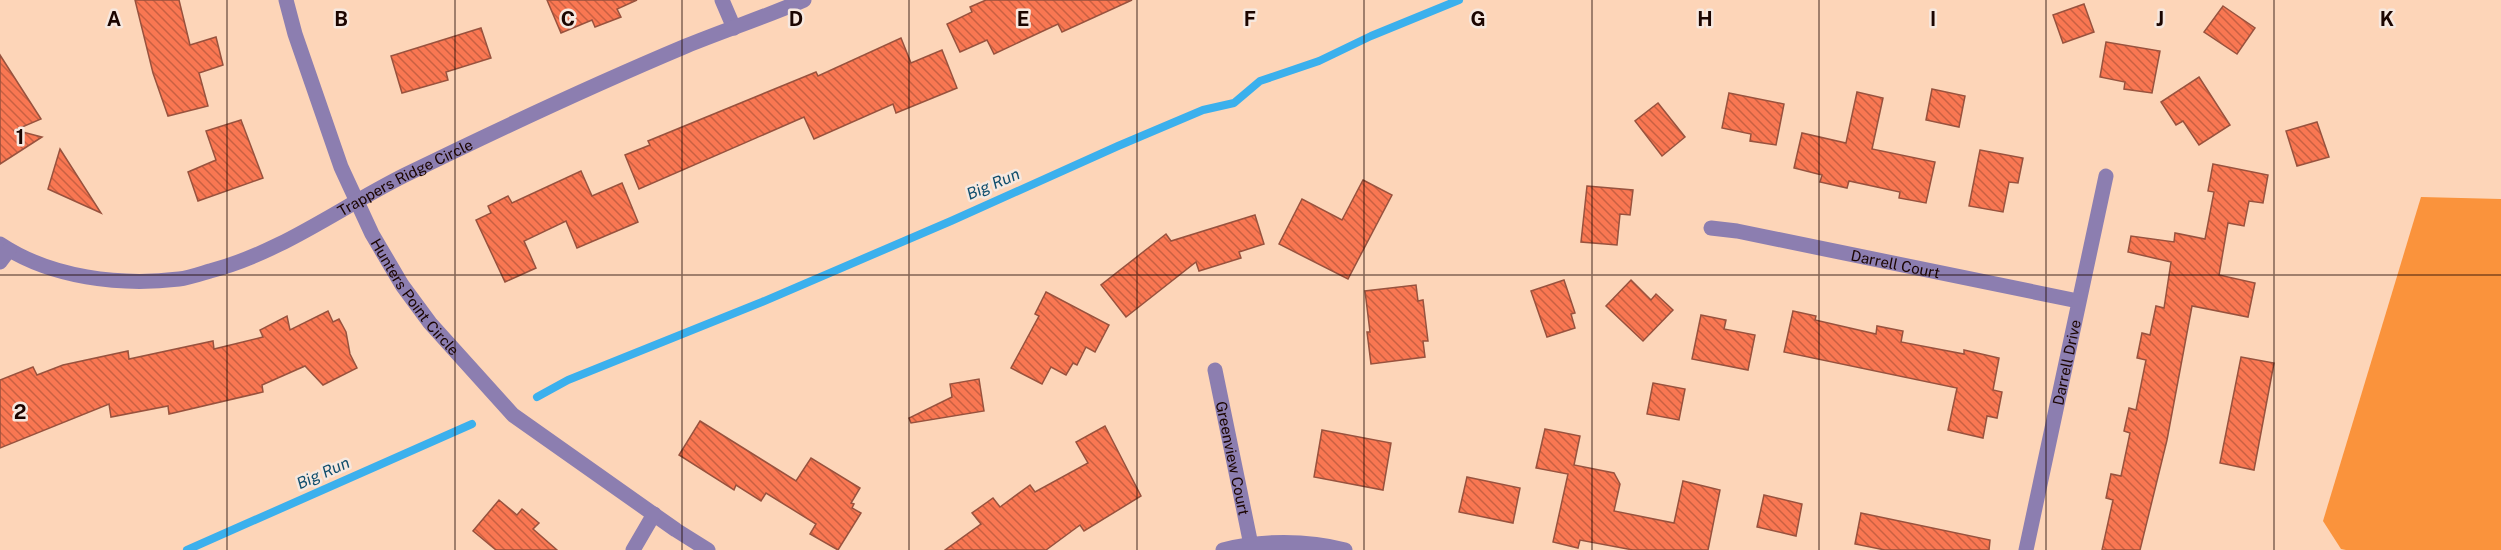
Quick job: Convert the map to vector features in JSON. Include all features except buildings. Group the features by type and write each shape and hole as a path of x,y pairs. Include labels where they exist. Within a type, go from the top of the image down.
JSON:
{"street":[{"name":"Hunters Point Circle","path":"286,0 295,34 337,156 357,202 372,234 402,285 430,323 513,414 708,550"},
{"path":"722,0 734,28"},
{"name":"Trappers Ridge Circle","path":"3,252 116,282 180,279 235,265 287,242 403,177 520,121 687,46 804,0"},
{"name":"Darrell Drive","path":"2026,550 2106,176"},
{"name":"Darrell Court","path":"1711,228 1737,231 2078,301"},
{"name":"Greenview Court","path":"1215,370 1251,545"},
{"path":"633,550 654,514"},
{"path":"1223,550 1251,545 1295,543 1345,550"}],"shaded area":[{"path":"2421,197 2501,199 2501,550 2346,550 2341,549 2323,521"}],"waterway":[{"name":"Big Run","path":"537,397 568,380 762,302 1203,110 1234,103 1260,81 1319,61 1371,36 1459,0"},
{"name":"Big Run","path":"187,550 472,424"}]}
